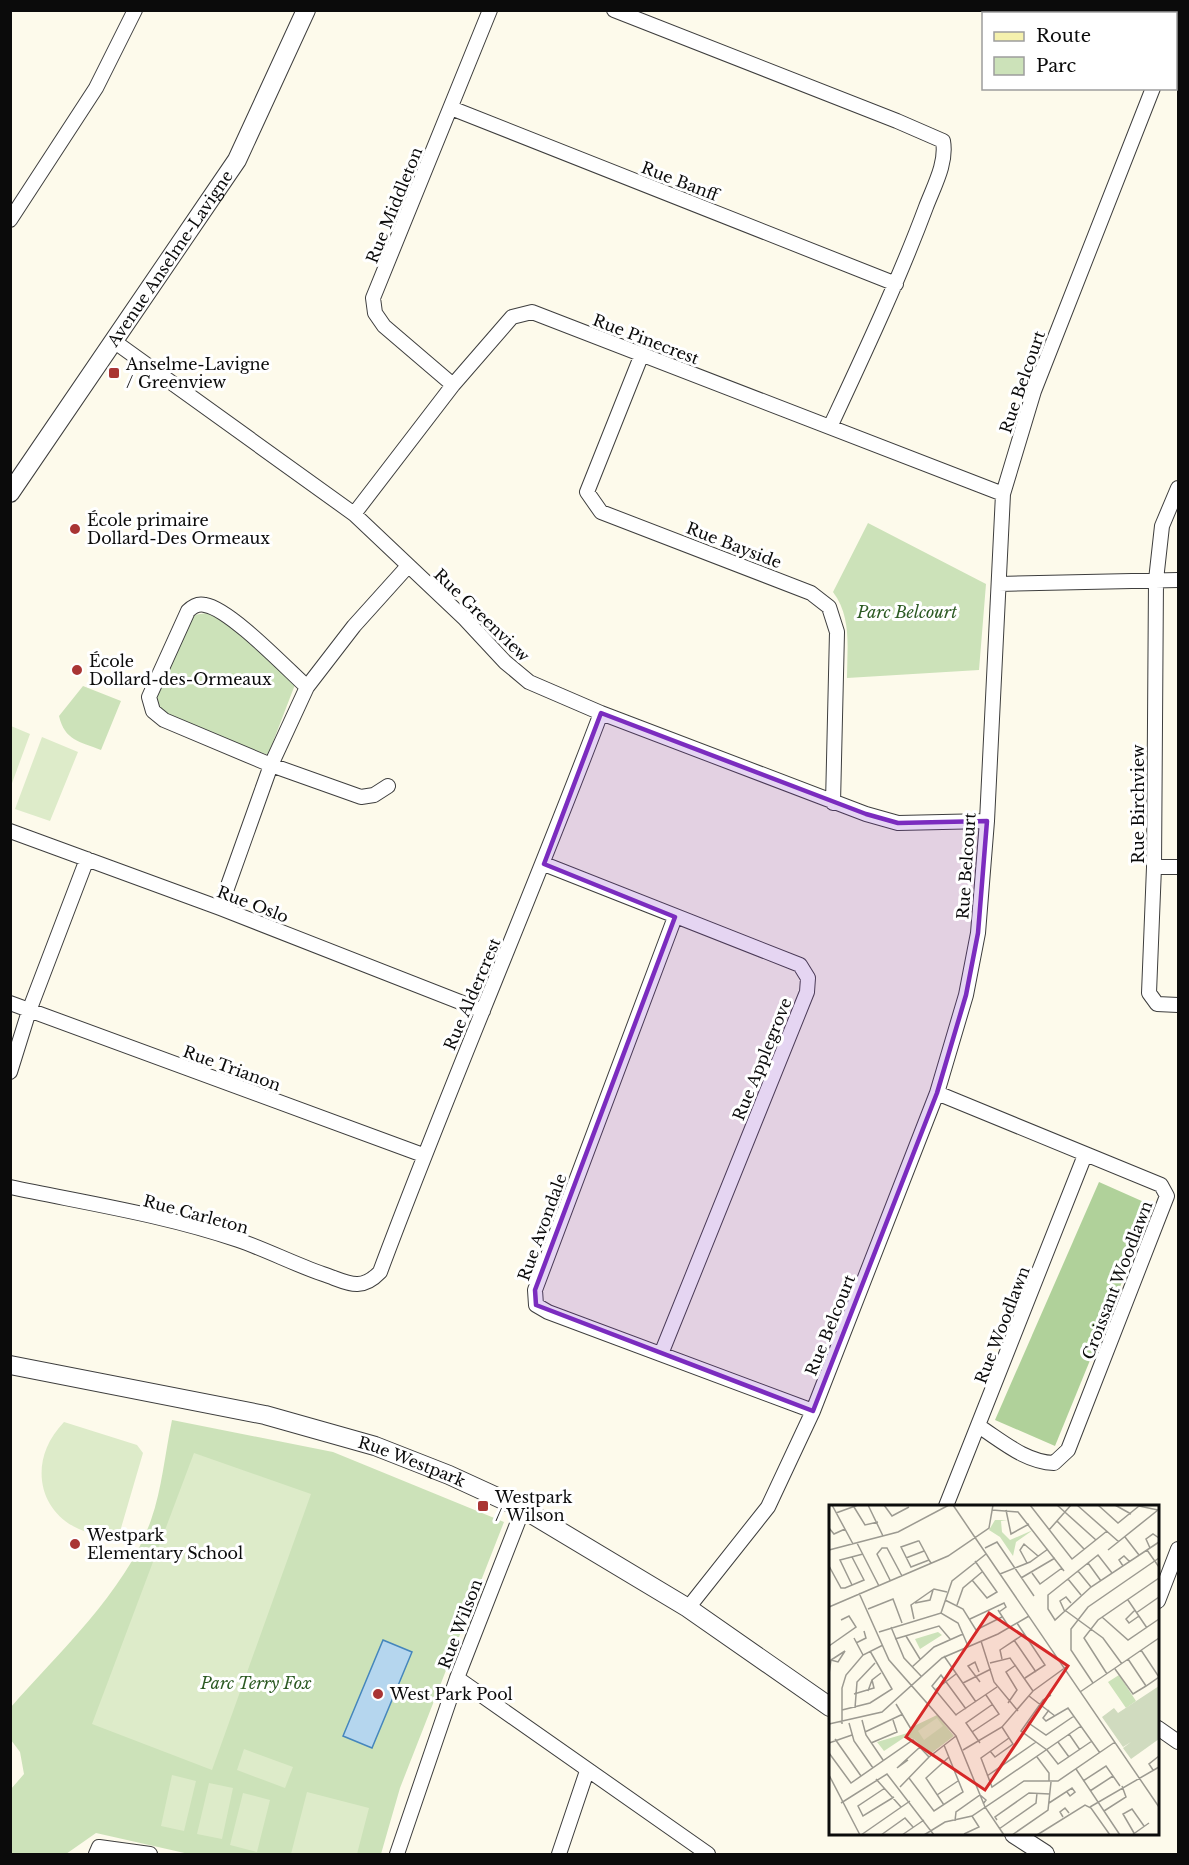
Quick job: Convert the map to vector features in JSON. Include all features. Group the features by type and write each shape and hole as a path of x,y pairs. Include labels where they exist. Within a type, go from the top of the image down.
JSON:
{"street":[{"path":"10,220 96,88 135,10"},
{"name":"Avenue Anselme-Lavigne","path":"11,491 116,342 237,160 306,10"},
{"name":"Rue Middleton","path":"453,385 384,326 375,313 373,298 490,10"},
{"path":"614,10 943,141 945,153 938,177 896,284 830,427"},
{"name":"Rue Belcourt","path":"688,1608 768,1507 813,1410 936,1093 966,995 978,933 987,820 1003,494 1034,391 1152,90"},
{"name":"Rue Banff","path":"451,108 896,284"},
{"name":"Rue Pinecrest","path":"354,514 453,385 512,318 532,312 1003,494"},
{"name":"Rue Greenview","path":"116,342 354,514 505,662 529,682 601,713 833,803 898,823 987,820"},
{"name":"Rue Bayside","path":"642,354 587,492 601,512 811,593 829,606 837,632 833,803"},
{"name":"Rue Birchview","path":"1179,488 1162,526 1156,580 1154,867 1149,993 1157,1004 1179,1005"},
{"path":"220,908 271,765 307,687 354,626 408,566"},
{"path":"999,584 1179,580"},
{"path":"307,687 225,614 205,604 195,605 188,610 149,697 153,711 164,720 271,765 361,797 374,795 388,786"},
{"name":"Rue Aldercrest","path":"369,1284 380,1272 423,1155 544,864 601,713"},
{"name":"Rue Oslo","path":"10,831 220,908 483,1011"},
{"path":"10,1072 29,1011 87,859"},
{"name":"Rue Applegrove","path":"544,864 800,965 808,978 807,992 661,1354"},
{"path":"1154,867 1179,867"},
{"name":"Rue Avondale","path":"675,917 535,1290 536,1305 548,1312 813,1410"},
{"path":"10,1003 29,1011"},
{"name":"Rue Trianon","path":"29,1011 423,1155"},
{"name":"Croissant Woodlawn","path":"936,1093 1161,1185 1167,1196 1068,1450 1054,1463 1040,1462 1015,1451 980,1426"},
{"name":"Rue Woodlawn","path":"946,1505 980,1426 1085,1155"},
{"name":"Rue Carleton","path":"10,1187 178,1223 238,1240 304,1268 357,1285 369,1284"},
{"name":"Rue Westpark","path":"10,1365 265,1415 375,1446 449,1475 523,1509 688,1608 829,1706"},
{"name":"Rue Wilson","path":"396,1854 457,1678 523,1509"},
{"path":"1159,1599 1179,1549"},
{"path":"457,1678 708,1854"},
{"path":"1159,1729 1179,1742"},
{"path":"559,1854 587,1771"},
{"path":"1017,1835 1045,1854"},
{"path":"96,1854 99,1847 150,1854"}],"highlighted area":[{"path":"601,713 866,814 898,823 987,821 978,933 966,995 937,1093 813,1411 536,1305 535,1290 675,917 544,864"}],"green space":[{"name":"Parc Belcourt","path":"868,523 986,584 979,670 847,678 846,622 833,592"},
{"path":"207,613 223,621 296,682 268,755 169,717 159,708 156,697 194,615"},
{"path":"83,686 121,701 101,750 69,735 59,716"},
{"path":"10,726 30,734 11,786"},
{"path":"42,737 78,752 50,821 15,809"},
{"path":"1099,1182 1153,1206 1055,1446 995,1420"},
{"name":"Parc Terry Fox","path":"172,1420 333,1452 504,1522 400,1788 381,1854 189,1854 96,1833 66,1854 11,1854 11,1789 24,1774 20,1752 11,1740 11,1707 90,1619 126,1571 151,1520 158,1496"},
{"path":"64,1422 137,1445 143,1453 119,1535 95,1534 75,1527 59,1515 48,1500 42,1481 43,1462 50,1441"},
{"path":"194,1453 311,1494 212,1770 92,1724"},
{"path":"244,1749 293,1767 285,1788 237,1770"},
{"path":"172,1775 196,1781 184,1831 161,1826"},
{"path":"209,1783 233,1788 222,1839 197,1834"},
{"path":"307,1792 369,1808 357,1854 291,1854"},
{"path":"243,1793 270,1800 257,1852 230,1845"}],"water":[{"name":"West Park Pool","path":"383,1640 412,1652 372,1748 343,1736"}],"place":[{"name":"Anselme-Lavigne / Greenview","path":"114,373"},
{"name":"École primaire Dollard-Des Ormeaux","path":"75,529"},
{"name":"École Dollard-des-Ormeaux","path":"77,670"},
{"name":"Westpark / Wilson","path":"483,1506"},
{"name":"Westpark Elementary School","path":"75,1544"},
{"name":"West Park Pool","path":"378,1694"}]}
